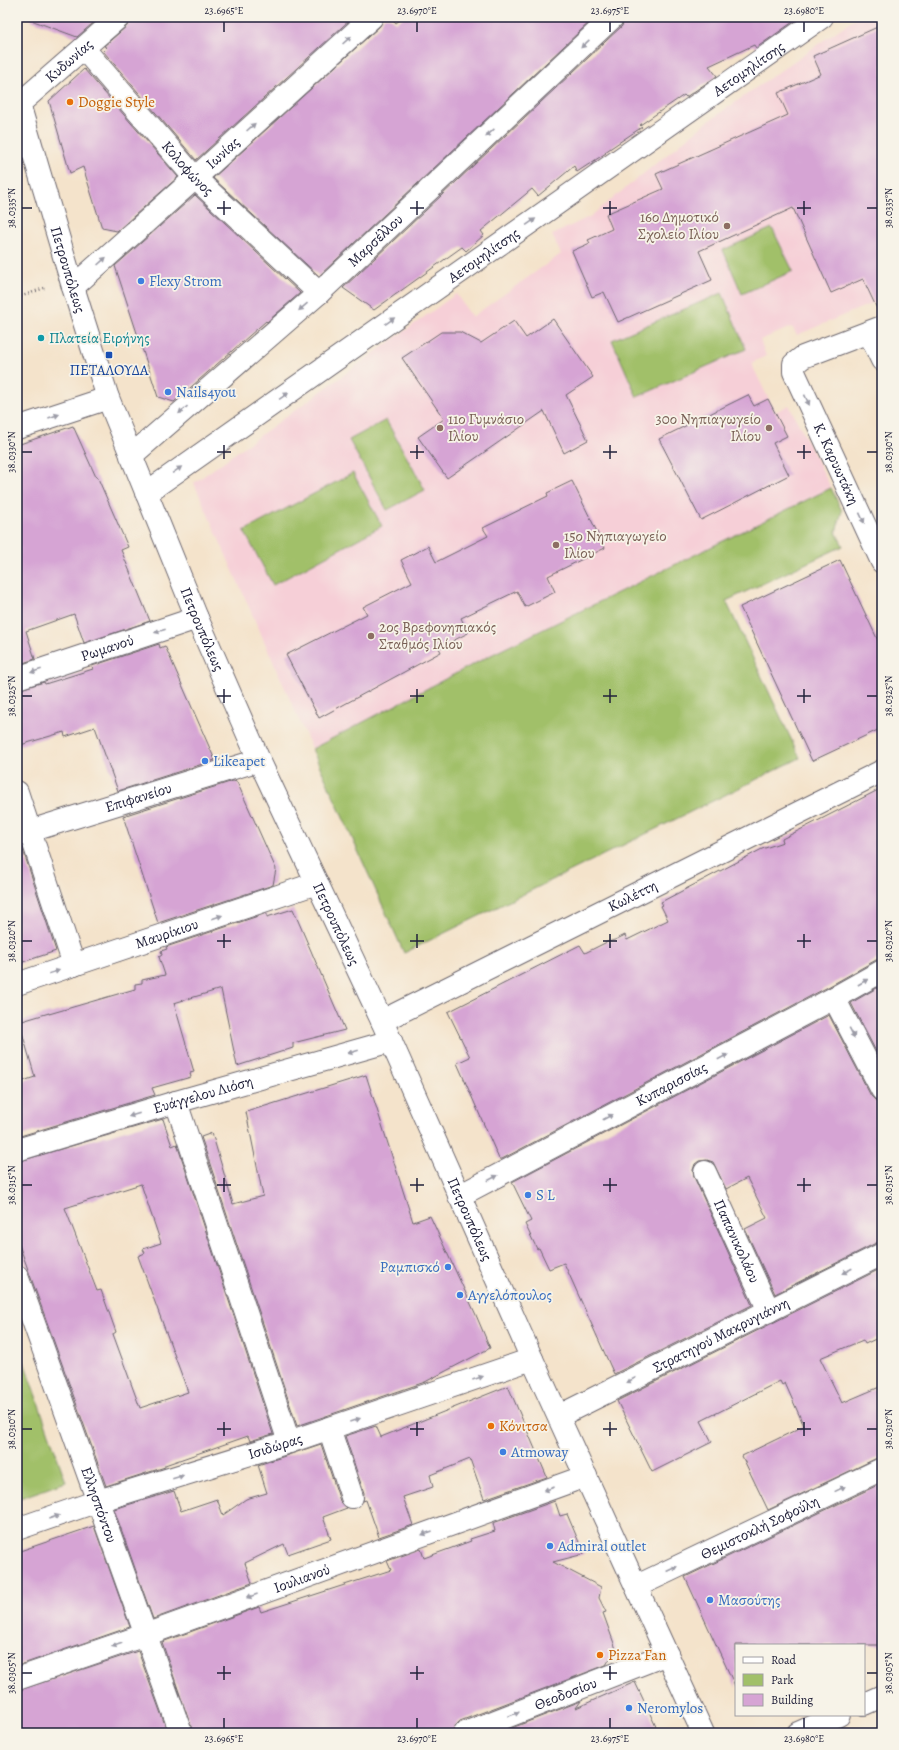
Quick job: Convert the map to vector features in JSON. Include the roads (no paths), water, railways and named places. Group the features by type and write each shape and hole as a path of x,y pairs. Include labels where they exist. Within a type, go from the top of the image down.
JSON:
{"street":[{"name":"Κυδωνίας","path":"18,101 84,49 119,17"},
{"name":"Ιωνίας","path":"73,287 372,17"},
{"name":"Μαρσέλλου","path":"130,456 319,292 613,17"},
{"name":"Αετομηλίτσης","path":"146,493 822,17"},
{"name":"Κολοφώνος","path":"84,49 195,178 319,292"},
{"name":"Πετρουπόλεως","path":"18,101 24,145 73,287 108,398 130,456 197,618 259,760 382,1021 532,1359 703,1733"},
{"path":"875,330 882,360"},
{"name":"Κ. Καρυωτάκη","path":"875,330 803,357 794,364 794,372 882,562"},
{"path":"17,428 108,398"},
{"name":"Ρωμανού","path":"17,678 197,618"},
{"name":"Επιφανείου","path":"24,833 259,760"},
{"name":"Κωλέττη","path":"382,1021 882,771"},
{"path":"17,792 24,833 74,965"},
{"name":"Μαυρίκιου","path":"17,984 317,883"},
{"name":"Κυπαρισσίας","path":"459,1196 834,998 882,971"},
{"path":"834,998 882,1090"},
{"name":"Ευάγγελου Λιόση","path":"17,1150 176,1102 390,1041"},
{"path":"176,1102 289,1442"},
{"name":"Παπανικολάου","path":"705,1172 769,1311"},
{"name":"Στρατηγού Μακρυγιάννη","path":"559,1416 882,1254"},
{"name":"Ελλησπόντου","path":"17,1276 181,1733"},
{"name":"Ισιδώρας","path":"17,1529 98,1501 289,1442 532,1359"},
{"path":"329,1428 352,1497"},
{"name":"Θεμιστοκλή Σοφούλη","path":"637,1586 882,1469"},
{"name":"Ιουλιανού","path":"17,1679 145,1635 586,1476"},
{"name":"Θεοδοσίου","path":"465,1733 667,1654"},
{"path":"865,1704 882,1696"},
{"path":"798,1733 837,1716"}],"place":[{"name":"Doggie Style","path":"70,102"},
{"name":"16ο Δημοτικό Σχολείο Ιλίου","path":"727,226"},
{"name":"Flexy Strom","path":"141,281"},
{"name":"Πλατεία Ειρήνης","path":"41,338"},
{"name":"ΠΕΤΑΛΟΥΔΑ","path":"109,355"},
{"name":"Nails4you","path":"168,392"},
{"name":"11ο Γυμνάσιο Ιλίου","path":"440,428"},
{"name":"30ο Νηπιαγωγείο Ιλίου","path":"769,428"},
{"name":"15ο Νηπιαγωγείο Ιλίου","path":"556,545"},
{"name":"2ος Βρεφονηπιακός Σταθμός Ιλίου","path":"371,636"},
{"name":"Likeapet","path":"205,761"},
{"name":"S L","path":"528,1195"},
{"name":"Ραμπισκό","path":"448,1267"},
{"name":"Αγγελόπουλος","path":"460,1295"},
{"name":"Κόνιτσα","path":"491,1426"},
{"name":"Atmoway","path":"503,1452"},
{"name":"Admiral outlet","path":"550,1546"},
{"name":"Μασούτης","path":"710,1600"},
{"name":"Pizza Fan","path":"600,1655"},
{"name":"Neromylos","path":"629,1708"}]}
